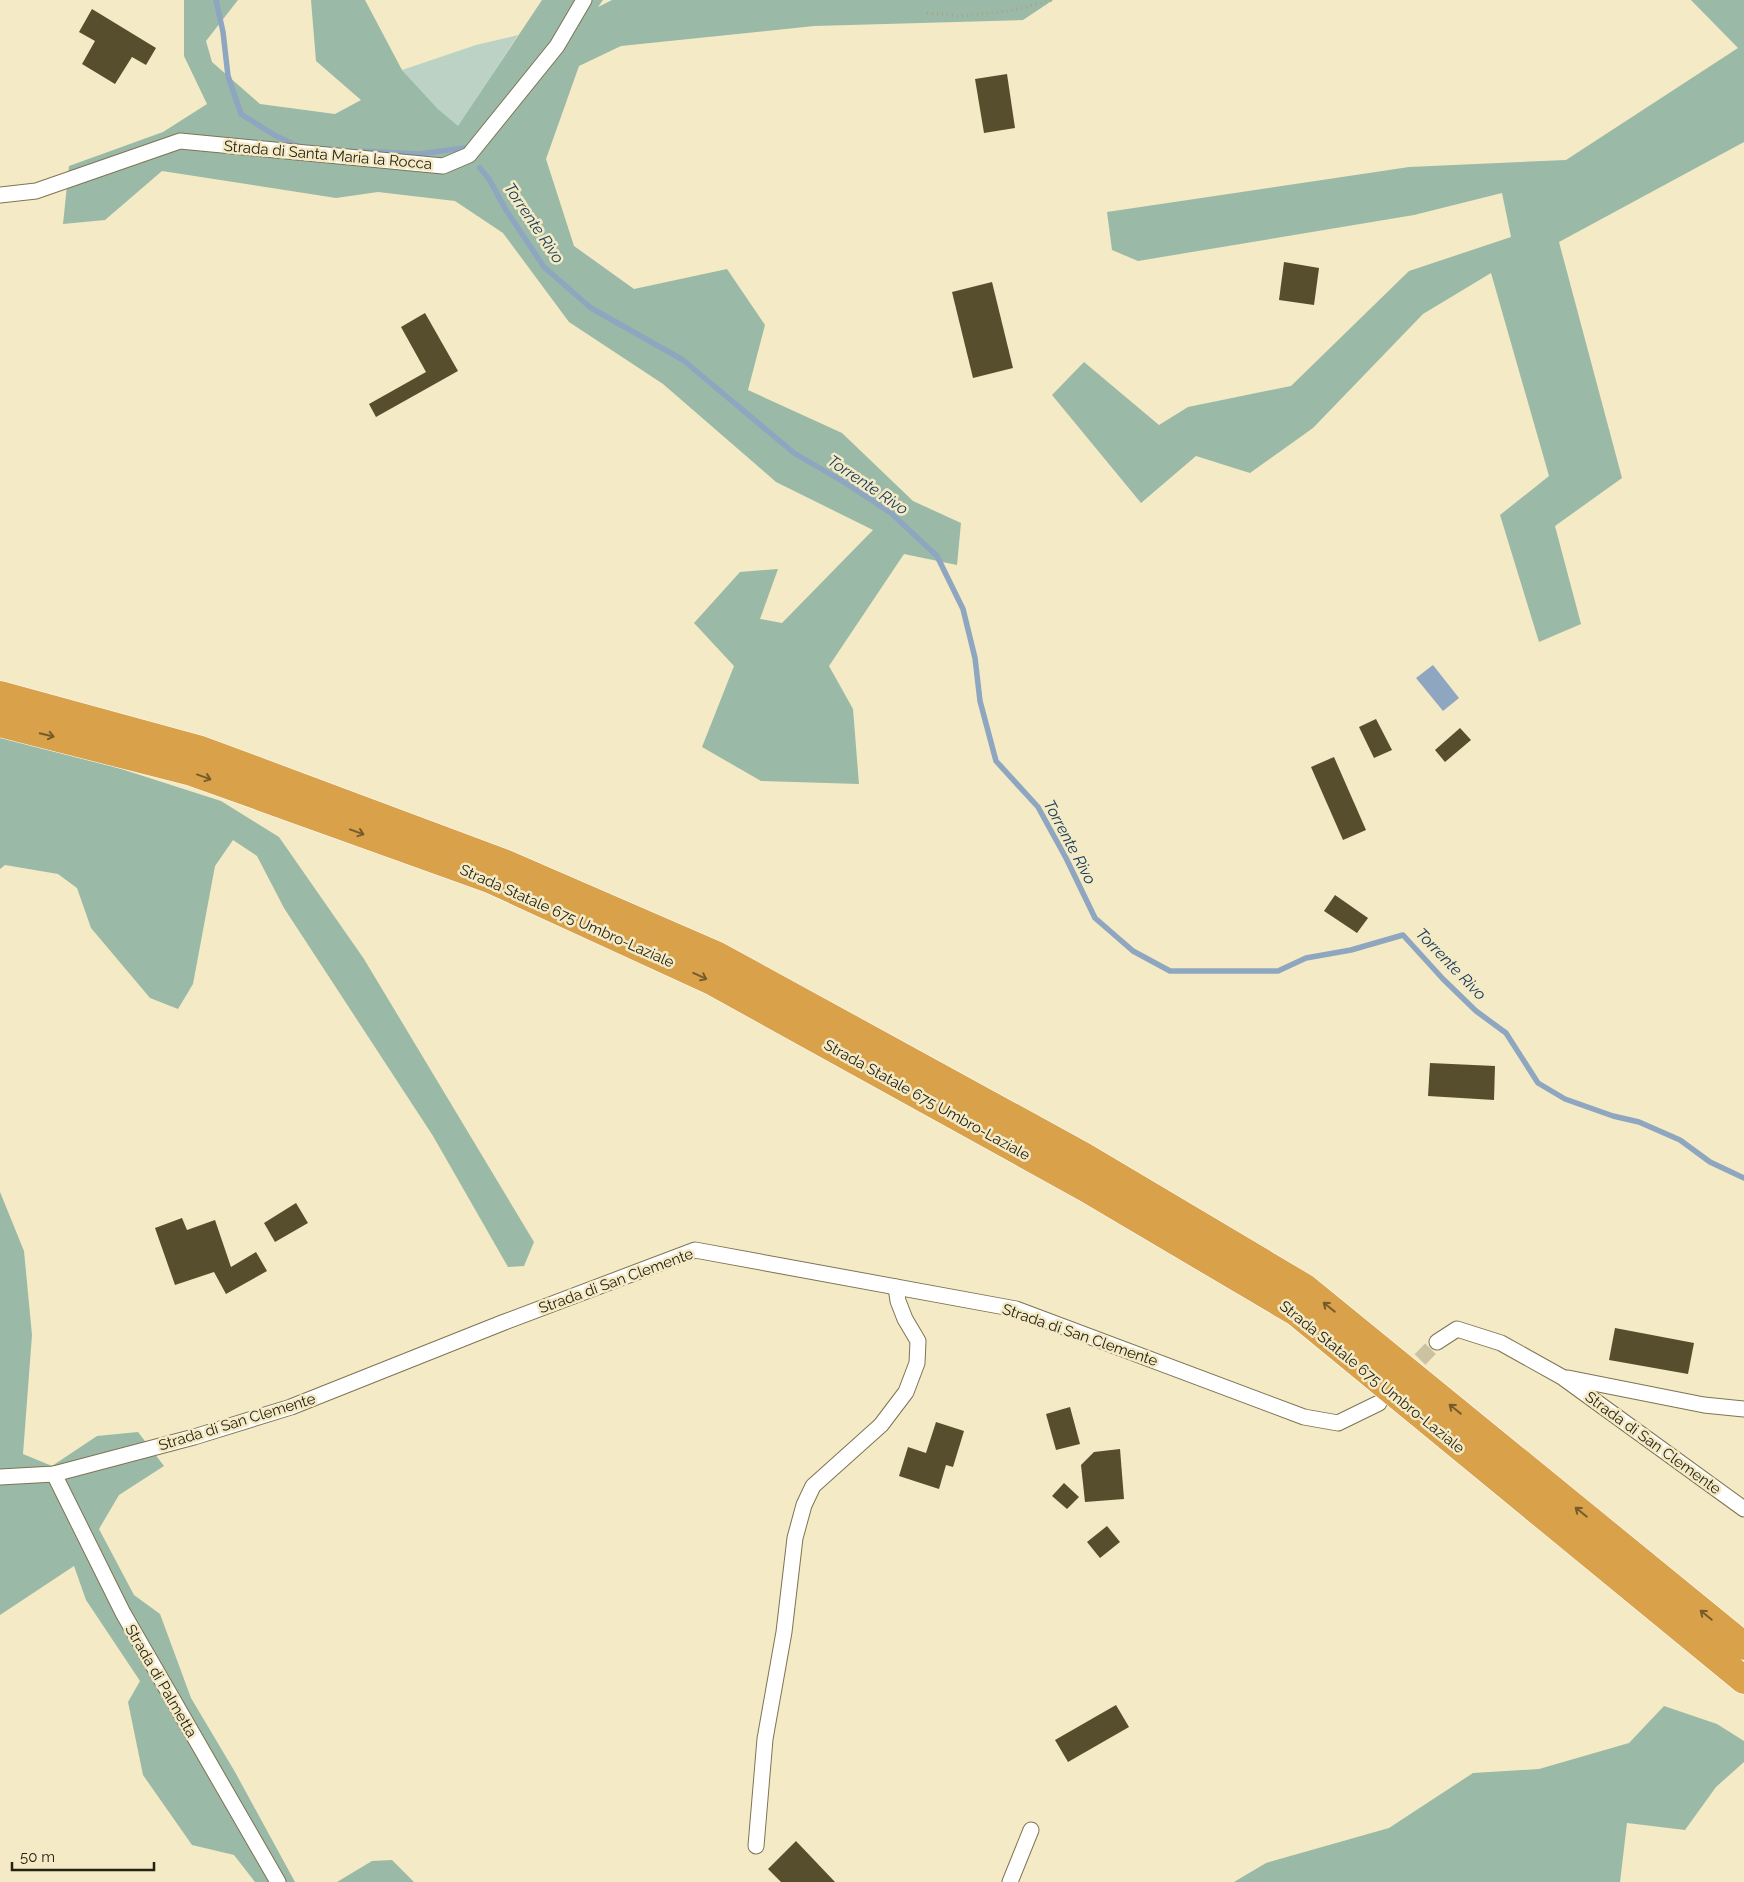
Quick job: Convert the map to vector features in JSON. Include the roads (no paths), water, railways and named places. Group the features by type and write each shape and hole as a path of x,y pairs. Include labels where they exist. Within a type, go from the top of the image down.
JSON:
{"highway":[{"name":"Strada Statale 675 Umbro-Laziale","path":"0,695 202,750 504,862 734,965 1083,1156 1305,1288 1744,1646"},
{"name":"Strada Statale 675 Umbro-Laziale","path":"0,723 192,772 490,879 712,981 1086,1188 1296,1312 1744,1680"}],"street":[{"name":"Strada di Santa Maria la Rocca","path":"0,195 36,191 180,142 444,166 470,155 557,46 584,0"},
{"name":"Strada di San Clemente","path":"0,1477 54,1474 194,1437 291,1408 502,1323 694,1250 1016,1309 1304,1417 1338,1423 1379,1403"},
{"path":"756,1846 765,1739 784,1632 795,1538 804,1505 813,1486 881,1425 906,1392 917,1363 918,1341 905,1319 898,1301 896,1287"},
{"name":"Strada di San Clemente","path":"1437,1342 1457,1329 1501,1343 1562,1377 1744,1509"},
{"name":"Strada di San Clemente","path":"1562,1377 1704,1405 1744,1409"},
{"name":"Strada di Palmetta","path":"54,1474 123,1613 278,1882"},
{"path":"1010,1882 1030,1830"}],"water":[{"path":"1433,665 1459,698 1443,711 1416,678"}],"waterway":[{"name":"Torrente Rivo","path":"216,0 223,32 228,76 241,114 276,136 300,147"},
{"name":"Torrente Rivo","path":"364,151 419,154 464,148"},
{"name":"Torrente Rivo","path":"480,168 489,179 506,210 544,267 591,308 683,360 794,453 847,484 891,513 937,556 963,609 975,658 980,701 996,761 1038,807 1066,858 1095,918 1133,951 1170,971 1278,971 1306,958 1351,950 1403,935 1443,979 1476,1011 1506,1033 1538,1083 1565,1099 1613,1116 1639,1122 1680,1140 1710,1162 1744,1178"}],"tunnel":[{"path":"1404,1376 1437,1342"}]}
